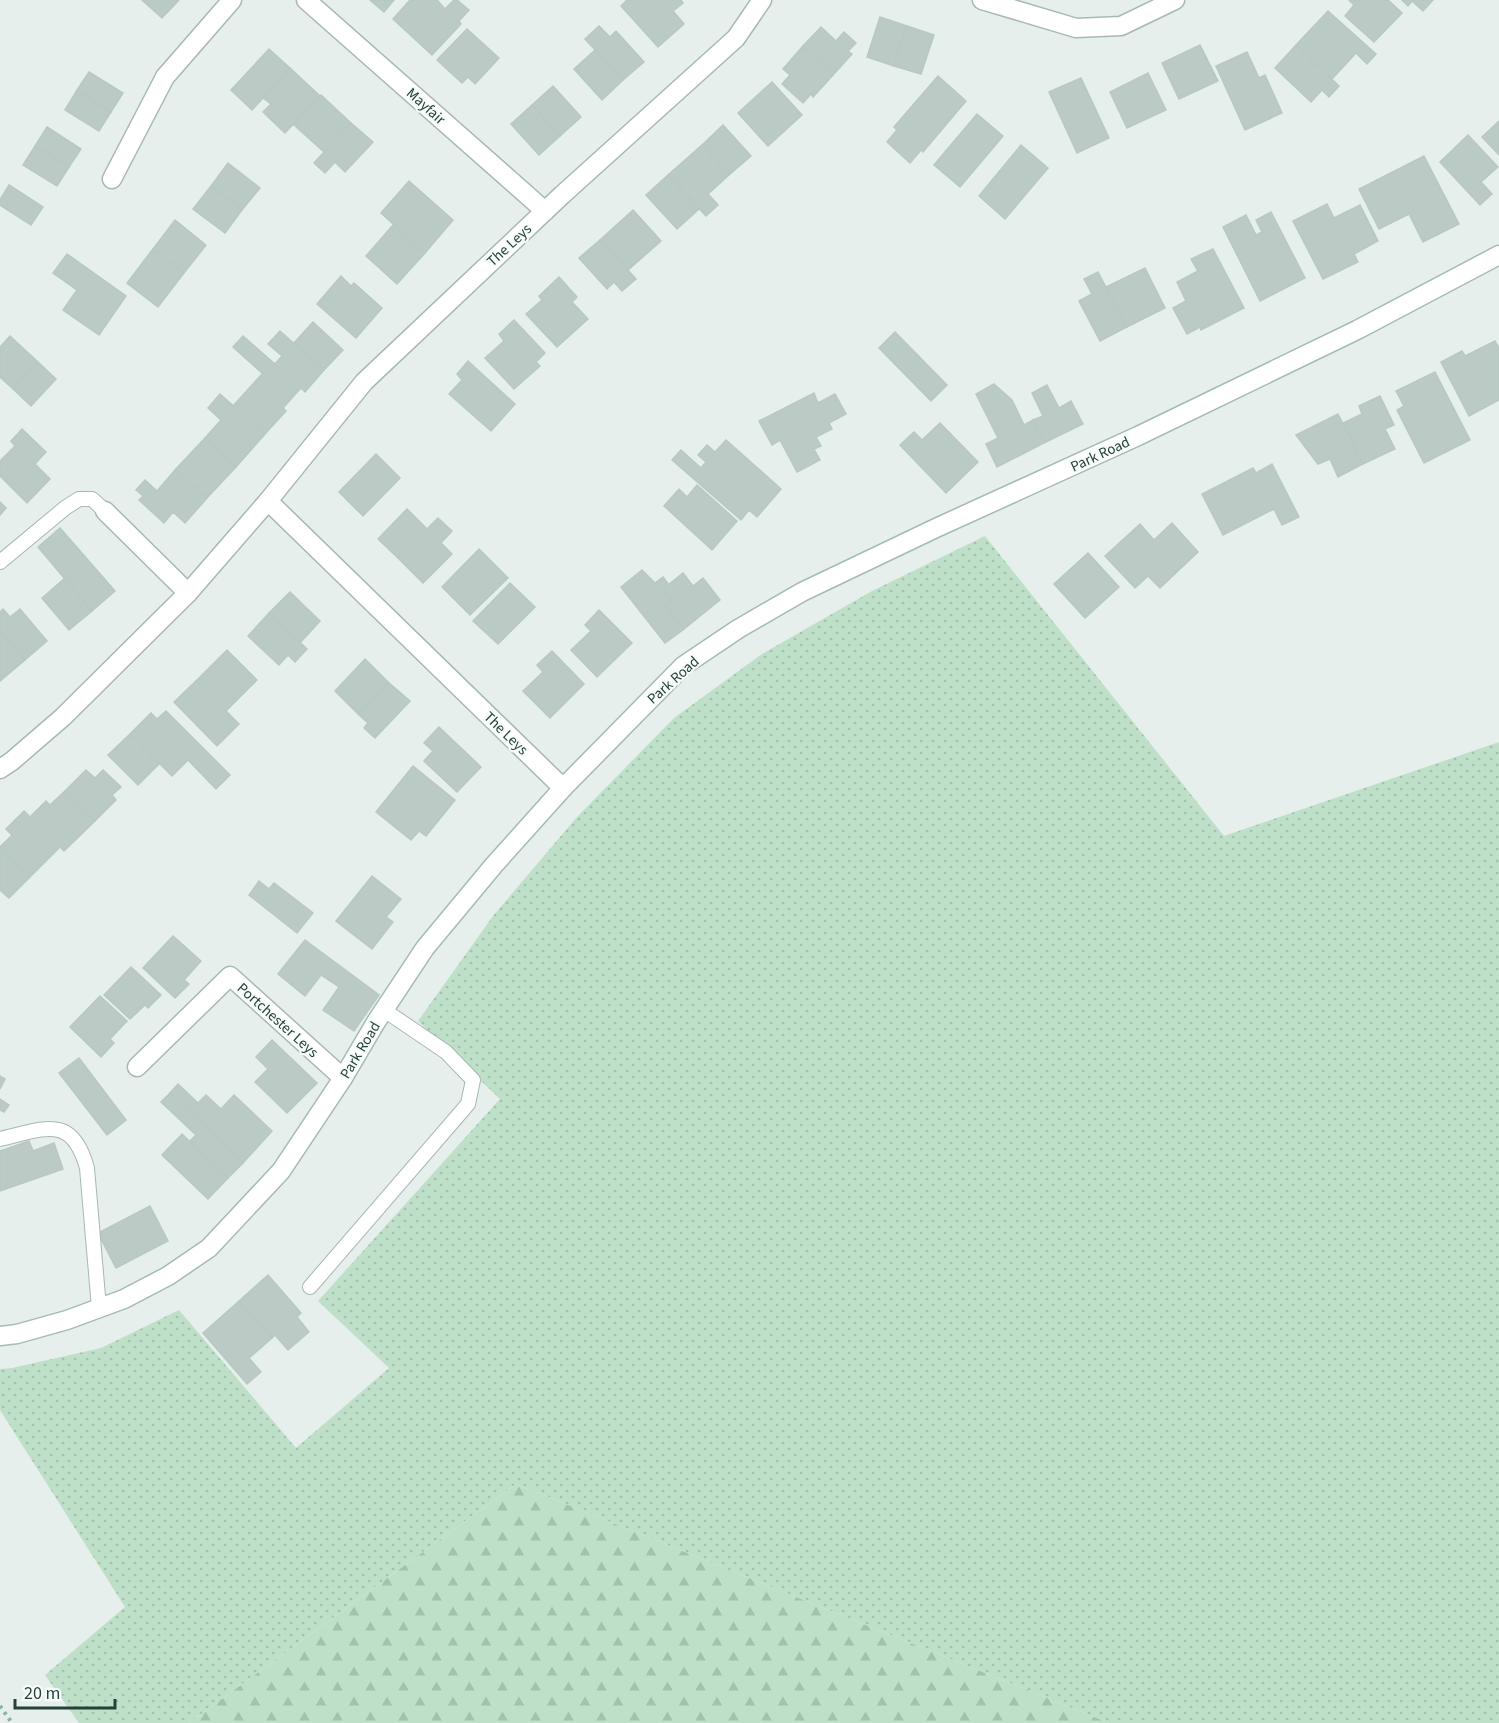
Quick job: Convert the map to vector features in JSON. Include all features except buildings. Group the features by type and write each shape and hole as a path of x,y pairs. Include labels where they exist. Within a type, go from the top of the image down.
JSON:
{"street":[{"path":"112,179 165,77 232,0"},
{"name":"Mayfair","path":"306,0 545,211"},
{"name":"The Leys","path":"0,770 63,717 188,593 268,501 364,382 545,211 736,38 762,0"},
{"path":"982,0 1076,28 1121,26 1175,0"},
{"name":"Park Road","path":"0,1336 17,1334 68,1320 124,1299 168,1276 209,1248 281,1171 425,948 494,865 563,789 683,666 738,628 793,597 936,528 1138,436 1357,330 1499,255"},
{"name":"The Leys","path":"268,501 563,789"},
{"path":"105,511 188,593"},
{"name":"Portchester Leys","path":"137,1067 230,976 343,1078"}],"lane":[{"path":"0,562 79,499 92,499 105,511"},
{"path":"310,1287 468,1104 473,1080 446,1052 384,1010"},
{"path":"0,1139 47,1128 63,1131 73,1137 82,1152 87,1168 99,1308"}],"path":[{"path":"0,1706 12,1723"}],"green space":[{"path":"985,536 1224,836 1499,742 1499,1723 1109,1723 516,1484 189,1723 79,1723 45,1675 125,1607 0,1410 0,1369 101,1348 179,1310 296,1448 389,1368 318,1301 500,1099 418,1021 493,916 577,817 674,718 762,654 872,591"},
{"path":"516,1484 1109,1723 189,1723"}]}
